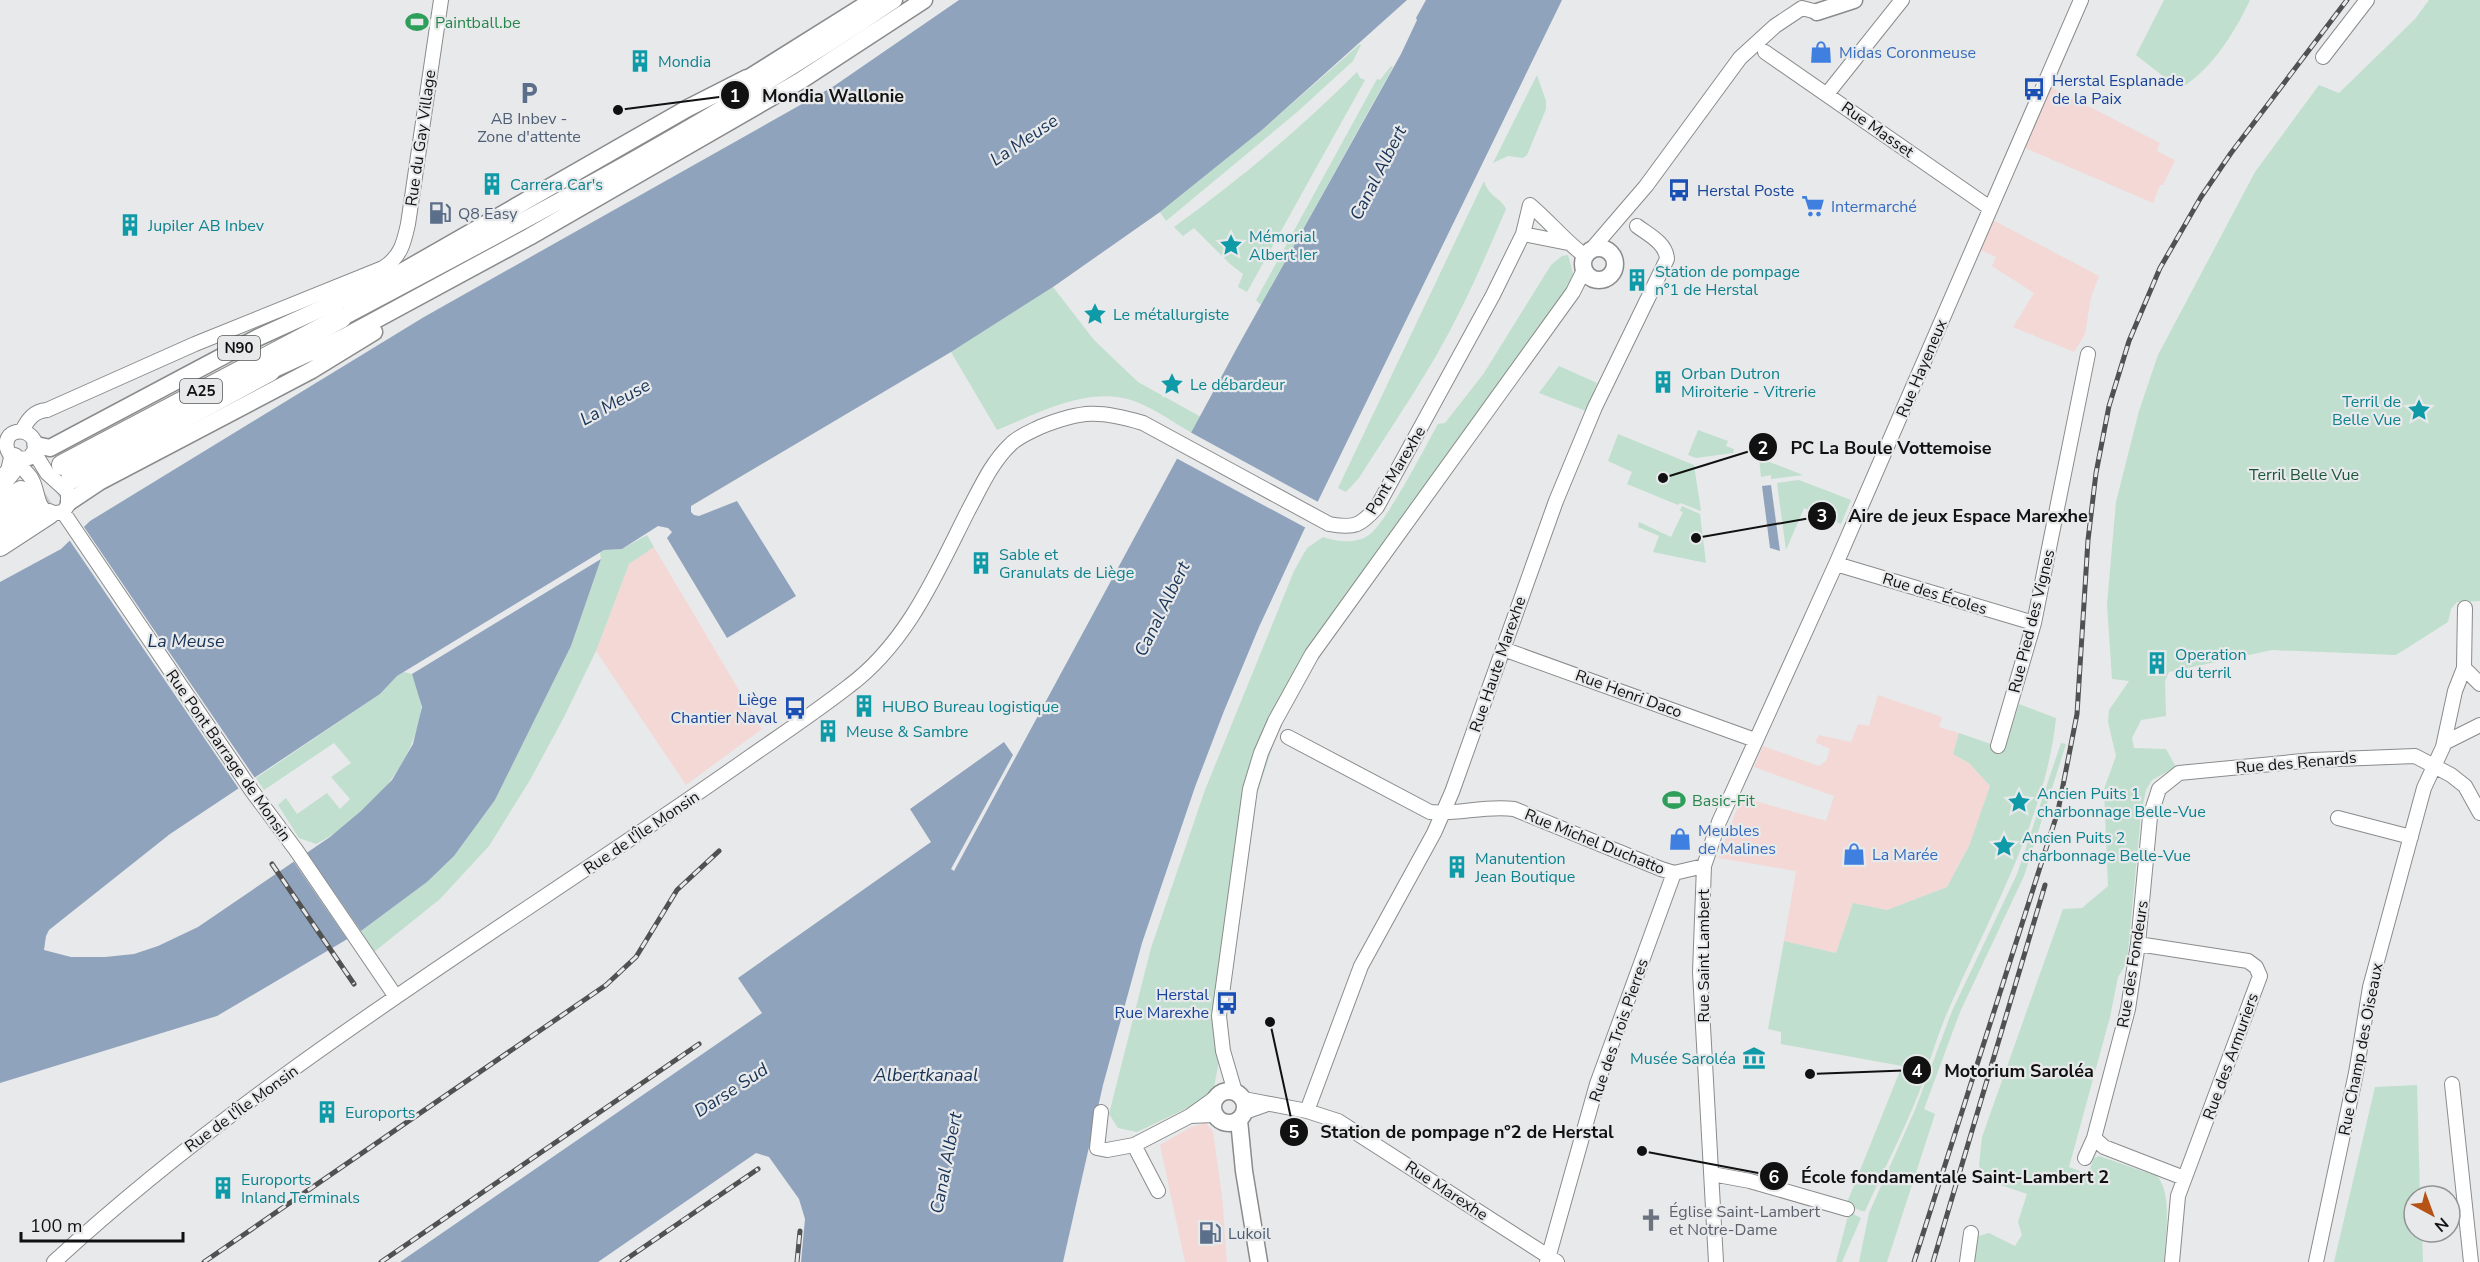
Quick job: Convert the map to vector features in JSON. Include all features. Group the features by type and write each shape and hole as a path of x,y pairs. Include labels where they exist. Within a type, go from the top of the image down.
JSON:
{"highway":[{"name":"A25","path":"63,476 341,318"},
{"name":"A25","path":"63,476 270,371"},
{"path":"0,484 11,471 10,444"},
{"path":"0,506 29,497"},
{"path":"0,524 29,497"},
{"path":"0,546 63,513"}],"main road":[{"path":"593,181 747,78 873,0"},
{"path":"341,318 593,181 790,66 894,0"},
{"name":"N90","path":"270,371 561,212 822,57 908,0"},
{"name":"N90","path":"270,371 336,341 467,270 800,81 924,0"},
{"path":"1817,12 1833,0"},
{"path":"1817,12 1854,0"},
{"name":"N90","path":"35,446 50,448 258,337 398,274 688,108 747,78"},
{"name":"N90","path":"63,513 99,482 312,370 395,316 445,289 467,270"},
{"path":"1241,1106 1234,1123 1224,1123 1215,1107 1225,1091 1241,1106 1244,1171 1259,1262"}],"street":[{"name":"Rue du Gay Village","path":"47,410 195,344 390,264 400,252 410,214 441,0"},
{"path":"1827,94 1902,0"},
{"name":"Rue Hayeneux","path":"1704,866 1719,822 1836,564 2081,0"},
{"path":"2323,57 2367,0"},
{"path":"1241,1106 1223,1051 1219,1016 1250,789 1261,753 1275,721 1312,654 1573,292 1587,259 1646,186 1740,58 1775,26 1802,8 1817,12"},
{"name":"Rue Masset","path":"1765,52 1990,208"},
{"name":"Pont Marexhe","path":"1178,442 1326,522 1343,526 1356,525 1365,521 1377,507 1493,295 1523,234 1530,205 1556,228 1568,243"},
{"name":"Rue Haute Marexhe","path":"1307,1111 1361,966 1402,894 1443,813 1560,490 1595,407 1666,260 1666,251 1660,243 1637,226"},
{"path":"1523,234 1568,243 1587,259"},
{"name":"Rue Pied des Vignes","path":"1998,746 2034,623 2088,354"},
{"path":"10,444 38,410 47,410"},
{"path":"10,444 24,460 35,446 37,426 47,410"},
{"name":"Rue de l'Île Monsin","path":"54,1262 135,1190 199,1138 396,997 700,792 855,682 885,653 911,620 988,474 1011,444 1031,431 1066,416 1087,413 1104,414 1143,423 1178,442"},
{"path":"10,444 28,433 35,446 63,476 65,488 63,513 40,507 29,497"},
{"path":"10,444 31,478 29,497"},
{"path":"29,497 45,485 63,476"},
{"name":"Rue Pont Barrage de Monsin","path":"63,513 252,791 296,850 396,997"},
{"name":"Rue des Écoles","path":"1836,564 2034,623"},
{"name":"Rue Champ des Oiseaux","path":"2316,1262 2356,1073 2368,996 2424,788 2436,766 2444,743 2455,691 2464,668 2465,608"},
{"name":"Rue Henri Daco","path":"1503,650 1755,740"},
{"path":"2464,668 2480,684"},
{"path":"2444,743 2480,725"},
{"name":"Rue Michel Duchatto","path":"1288,737 1430,812 1443,813 1454,810 1502,807 1514,809 1674,873 1704,866"},
{"name":"Rue des Renards","path":"2158,789 2179,773 2313,760 2415,756 2436,766 2465,786 2480,813"},
{"name":"Rue des Fondeurs","path":"2085,1158 2094,1138 2128,1009 2138,944 2150,817 2158,789"},
{"path":"2338,818 2411,837"},
{"name":"Rue Saint Lambert","path":"1704,866 1700,972 1716,1262"},
{"name":"Rue des Trois Pierres","path":"1551,1260 1597,1084 1674,873"},
{"name":"Rue des Armuriers","path":"2138,944 2248,961 2256,967 2260,976 2178,1196 2172,1262"},
{"path":"2452,1084 2473,1262 2480,1260"},
{"name":"Rue Marexhe","path":"1241,1106 1265,1105 1307,1111 1338,1121 1461,1198 1551,1260"},
{"path":"1101,1112 1097,1148 1107,1150 1134,1145 1190,1116 1215,1107"},
{"path":"2094,1138 2104,1147 2184,1178"},
{"path":"1134,1145 1158,1191"},
{"path":"1712,1174 1750,1180 1847,1209"},
{"path":"1967,1262 1971,1233"}],"shaded area":[{"path":"2051,87 2160,143 2157,151 2175,160 2163,185 2160,185 2153,203 2023,147"},
{"path":"1993,220 2099,276 2091,297 2085,334 2074,352 2013,327 2034,293 1992,266 1996,257 1981,250"},
{"path":"654,547 762,729 686,785 596,651 629,564"},
{"path":"1878,695 1942,717 1939,727 1959,733 1953,754 1969,763 1990,786 1969,846 1947,887 1887,910 1853,903 1836,953 1784,941 1796,871 1718,858 1740,801 1746,804 1748,799 1826,821 1834,796 1754,767 1763,746 1819,766 1826,761 1830,749 1815,742 1819,735 1851,742 1858,724 1869,726"},
{"path":"1206,1123 1213,1132 1222,1196 1227,1262 1185,1262 1160,1145 1191,1127"}],"green space":[{"path":"2164,0 2250,0 2222,48 2194,79 2183,87 2173,84 2136,55"},
{"name":"Terril Belle Vue","path":"2429,0 2480,0 2480,601 2457,602 2451,609 2448,622 2396,655 2272,650 2169,672 2165,681 2166,716 2141,720 2132,738 2134,748 2166,749 2176,767 2152,780 2146,790 2141,814 2127,962 2118,977 2110,1017 2069,1167 2088,1174 2094,1158 2099,1156 2157,1176 2162,1184 2167,1205 2164,1262 1972,1262 1976,1237 1989,1233 2015,1246 2022,1235 2018,1222 2027,1194 1983,1179 1979,1165 1982,1137 2063,909 2082,908 2108,886 2104,789 2116,756 2108,722 2109,710 2129,681 2112,679 2107,604 2116,502 2139,411 2158,355 2255,172 2319,85 2339,93 2415,19"},
{"path":"1360,44 1353,61 1296,113 1166,221 1160,212 1262,130"},
{"path":"1391,66 1393,67 1261,305 1256,300 1377,79 1380,80"},
{"path":"1357,72 1360,78 1365,80 1247,292 1238,287 1243,274 1194,228 1183,236 1174,227 1268,153 1314,114"},
{"path":"1537,75 1546,101 1546,109 1527,155 1523,158 1508,156 1493,163"},
{"path":"1484,181 1489,191 1506,209 1483,261 1448,334 1424,376 1359,478 1346,492 1338,488"},
{"path":"1568,255 1574,277 1542,344 1317,654 1279,727 1256,797 1232,961 1224,1035 1214,1087 1198,1103 1137,1132 1118,1128 1109,1114 1151,948 1205,790 1294,571 1307,548 1323,537 1352,541 1364,538 1377,527 1438,424 1445,423 1484,373 1551,265 1562,256"},
{"path":"1053,287 1094,340 1138,382 1201,417 1192,433 1147,407 1131,400 1114,397 1080,399 1062,404 997,430 951,352"},
{"path":"1559,366 1597,383 1586,411 1539,393"},
{"path":"1698,430 1728,441 1726,446 1734,449 1733,453 1696,458 1688,455"},
{"path":"1618,434 1694,465 1701,511 1680,503 1678,505 1627,484 1632,472 1608,461"},
{"path":"1759,458 1803,475 1771,479 1771,475 1761,477"},
{"path":"1799,480 1851,500 1841,524 1804,508 1786,550 1777,483"},
{"path":"1682,506 1700,514 1706,563 1653,552 1659,536 1638,527 1639,522 1671,537 1683,512 1680,511"},
{"path":"647,535 654,547 629,564 596,651 564,717 530,780 489,846 440,899 374,952 361,931 427,882 454,856 495,800 571,646 601,559 600,553 604,550 622,549"},
{"path":"404,672 412,674 421,710 409,751 398,770 369,805 334,833 316,844 299,838 278,805 286,798 297,814 327,793 340,809 350,799 331,777 351,763 334,743 264,790 256,778 380,694"},
{"path":"2019,704 2056,718 2041,792 2014,865 1946,1015 1914,1105 1865,1211 1862,1211 1846,1205 1902,1066 1781,1044 1781,1032 1768,1029 1784,941 1836,953 1853,903 1887,910 1947,887 1969,846 1990,786 1969,763 1953,754 1959,733 2005,749"},
{"path":"2061,743 2066,744 2024,876 1960,1012 1924,1109 1935,1114 1887,1262 1859,1262 1869,1213 1915,1110 1952,1011 2017,874"},
{"path":"2417,1085 2420,1184 2402,1184 2402,1244 2422,1244 2423,1262 2334,1262 2375,1087"},
{"path":"1849,1212 1861,1218 1842,1262 1836,1262"}],"water":[{"name":"La Meuse","path":"959,0 1407,0 1262,130 1160,212 1053,287 951,352 691,506 691,512 699,516 737,501 796,596 727,638 667,538 672,532 668,528 658,526 622,549 604,550 397,676 380,694 170,834 49,930 44,950 71,957 105,957 134,954 158,946 198,927 330,837 361,811 392,780 413,744 422,707 412,674 601,559 571,646 495,800 454,856 427,882 361,931 217,1016 0,1083 0,582 61,549 90,521 424,317 834,86"},
{"name":"Albertkanaal","path":"1426,0 1562,0 1303,532 1259,627 1224,711 1195,787 1142,943 1103,1085 1063,1262 801,1262 805,1219 799,1199 769,1157 756,1153 598,1262 400,1262 762,1013 738,978 931,842 910,809 1004,742 1013,755 951,869 954,871 1238,346 1401,54"},
{"path":"1771,485 1780,551 1770,548 1762,486"}],"pier":[{"path":"1190,432 1320,503 1308,529 1176,458"},
{"path":"82,524 257,781 241,792 68,538"},
{"path":"305,850 363,934 349,942 292,859"}],"tunnel":[{"path":"29,505 71,479"}],"railway":[{"path":"1914,1262 2058,811 2077,714 2088,540 2096,473 2109,406 2129,341 2160,268 2201,197 2231,153 2347,0"},
{"path":"204,1262 606,985 636,957 677,890 719,851"},
{"path":"272,864 354,984"},
{"path":"1933,1262 2045,885"},
{"path":"381,1262 699,1044"},
{"path":"622,1262 758,1169"},
{"path":"797,1262 800,1231"}],"place":[{"name":"Paintball.be","path":"417,22"},
{"name":"Midas Coronmeuse","path":"1821,52"},
{"name":"Mondia","path":"640,61"},
{"name":"Herstal Esplanade de la Paix","path":"2034,89"},
{"name":"AB Inbev - Zone d'attente","path":"529,93"},
{"name":"Mondia Wallonie","path":"618,110"},
{"name":"Carrera Car's","path":"492,184"},
{"name":"Herstal Poste","path":"1679,190"},
{"name":"Intermarché","path":"1813,206"},
{"name":"Q8 Easy","path":"440,213"},
{"name":"Jupiler AB Inbev","path":"130,225"},
{"name":"Mémorial Albert Ier","path":"1231,245"},
{"name":"Station de pompage n°1 de Herstal","path":"1637,280"},
{"name":"Le métallurgiste","path":"1095,314"},
{"name":"Orban Dutron Miroiterie - Vitrerie","path":"1663,382"},
{"name":"Le débardeur","path":"1172,384"},
{"name":"Terril de Belle Vue","path":"2419,410"},
{"name":"PC La Boule Vottemoise","path":"1663,478"},
{"name":"Aire de jeux Espace Marexhe","path":"1696,538"},
{"name":"Sable et Granulats de Liège","path":"981,563"},
{"name":"Operation du terril","path":"2157,663"},
{"name":"HUBO Bureau logistique","path":"864,706"},
{"name":"Liège Chantier Naval","path":"795,708"},
{"name":"Meuse & Sambre","path":"828,731"},
{"name":"Basic-Fit","path":"1674,800"},
{"name":"Ancien Puits 1 charbonnage Belle-Vue","path":"2019,802"},
{"name":"Meubles de Malines","path":"1680,839"},
{"name":"Ancien Puits 2 charbonnage Belle-Vue","path":"2004,846"},
{"name":"La Marée","path":"1854,854"},
{"name":"Manutention Jean Boutique","path":"1457,867"},
{"name":"Herstal Rue Marexhe","path":"1227,1003"},
{"name":"Station de pompage n°2 de Herstal","path":"1270,1022"},
{"name":"Musée Saroléa","path":"1754,1058"},
{"name":"Motorium Saroléa","path":"1810,1074"},
{"name":"Euroports","path":"327,1112"},
{"name":"École fondamentale Saint-Lambert 2","path":"1642,1151"},
{"name":"Euroports Inland Terminals","path":"223,1188"},
{"name":"Église Saint-Lambert et Notre-Dame","path":"1651,1220"},
{"name":"Lukoil","path":"1210,1233"}],"water label":[{"name":"Canal Albert","path":"1378,173"},
{"name":"Canal Albert","path":"1162,609"},
{"name":"Darse Sud","path":"731,1090"},
{"name":"Canal Albert","path":"946,1163"}]}
